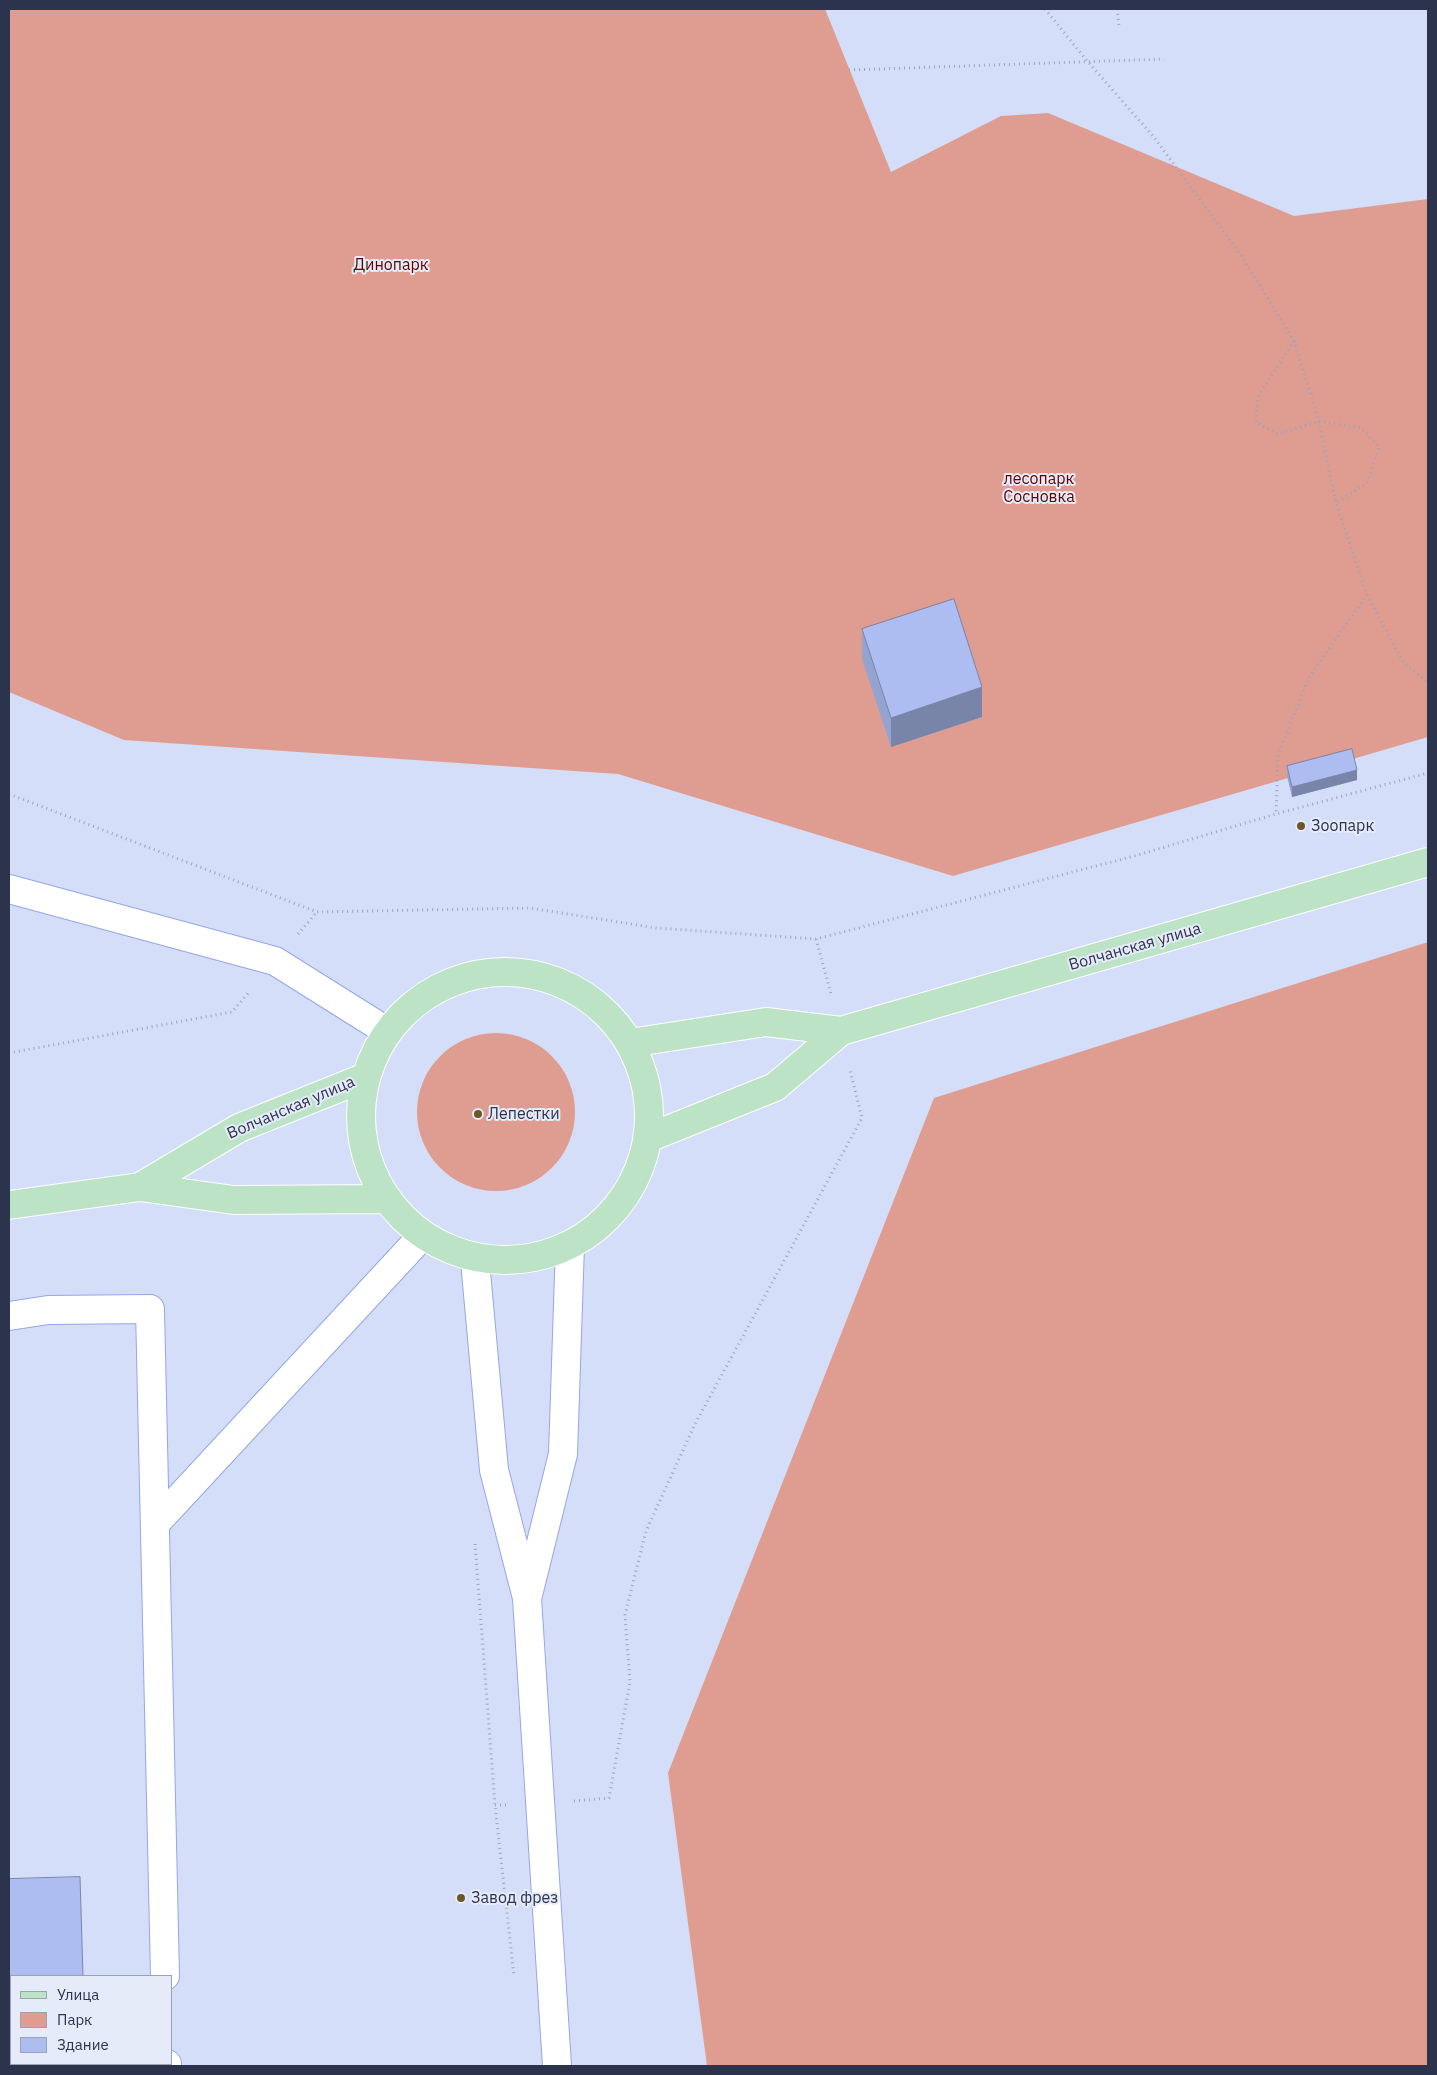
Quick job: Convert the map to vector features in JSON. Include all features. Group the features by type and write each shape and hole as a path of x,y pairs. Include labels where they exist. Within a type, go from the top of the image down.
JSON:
{"main road":[{"name":"Волчанская улица","path":"648,1138 775,1087 841,1032 1428,862"},
{"path":"510,971 557,981 599,1005 630,1043 647,1088 648,1138 634,1180 607,1219 570,1245 524,1260 475,1261 423,1235 387,1199 368,1164 360,1125 366,1077 385,1030 420,999 463,977 510,971"},
{"name":"Волчанская улица","path":"630,1043 766,1022 841,1032"},
{"name":"Волчанская улица","path":"140,1187 239,1128 366,1077"},
{"name":"Волчанская улица","path":"9,1205 140,1187 234,1200 387,1199"}],"street":[{"path":"9,889 275,961 385,1030"},
{"path":"155,1524 423,1235"},
{"path":"527,1598 563,1454 570,1245"},
{"path":"475,1261 494,1470 527,1598 557,2066"},
{"path":"9,1316 48,1310 150,1308 165,1975"}],"path":[{"path":"1045,9 1088,62 1154,136 1240,254 1294,341 1319,421 1336,503 1367,595 1403,662 1428,684"},
{"path":"1117,9 1119,26"},
{"path":"850,70 1164,59"},
{"path":"1294,341 1258,397 1256,422 1278,434 1319,421 1362,428 1379,447 1367,483 1336,503"},
{"path":"1276,814 1278,756 1309,677 1367,595"},
{"path":"9,794 316,912 530,908 656,928 816,939 1138,856 1276,814 1428,774"},
{"path":"9,1053 232,1012 316,912"},
{"path":"495,1805 540,1804 609,1798 630,1682 624,1615 646,1531 695,1424 862,1118 816,939"},
{"path":"474,1536 495,1805 514,1979"}],"green space":[{"name":"лесопарк Сосновка","path":"9,9 825,9 891,172 1001,116 1048,113 1294,216 1428,199 1428,737 953,876 618,774 124,740 9,692"},
{"path":"1428,942 1428,2066 707,2066 668,1773 934,1098"},
{"path":"504,1033 519,1036 533,1042 552,1056 562,1068 572,1089 575,1112 572,1135 562,1156 552,1168 540,1178 519,1188 504,1191 488,1191 473,1188 452,1178 430,1156 418,1127 417,1104 420,1089 430,1068 452,1046 481,1034"}],"building":[{"path":"954,599 982,687 891,718 862,629"},
{"path":"1352,749 1357,770 1292,787 1287,766"},
{"path":"80,1877 83,1975 10,1975 10,2065 85,2066 9,2066 9,1879"}],"place":[{"name":"Зоопарк","path":"1301,826"},
{"name":"Лепестки","path":"478,1114"},
{"name":"Завод фрез","path":"461,1898"}],"park label":[{"name":"Динопарк","path":"391,265"}]}
